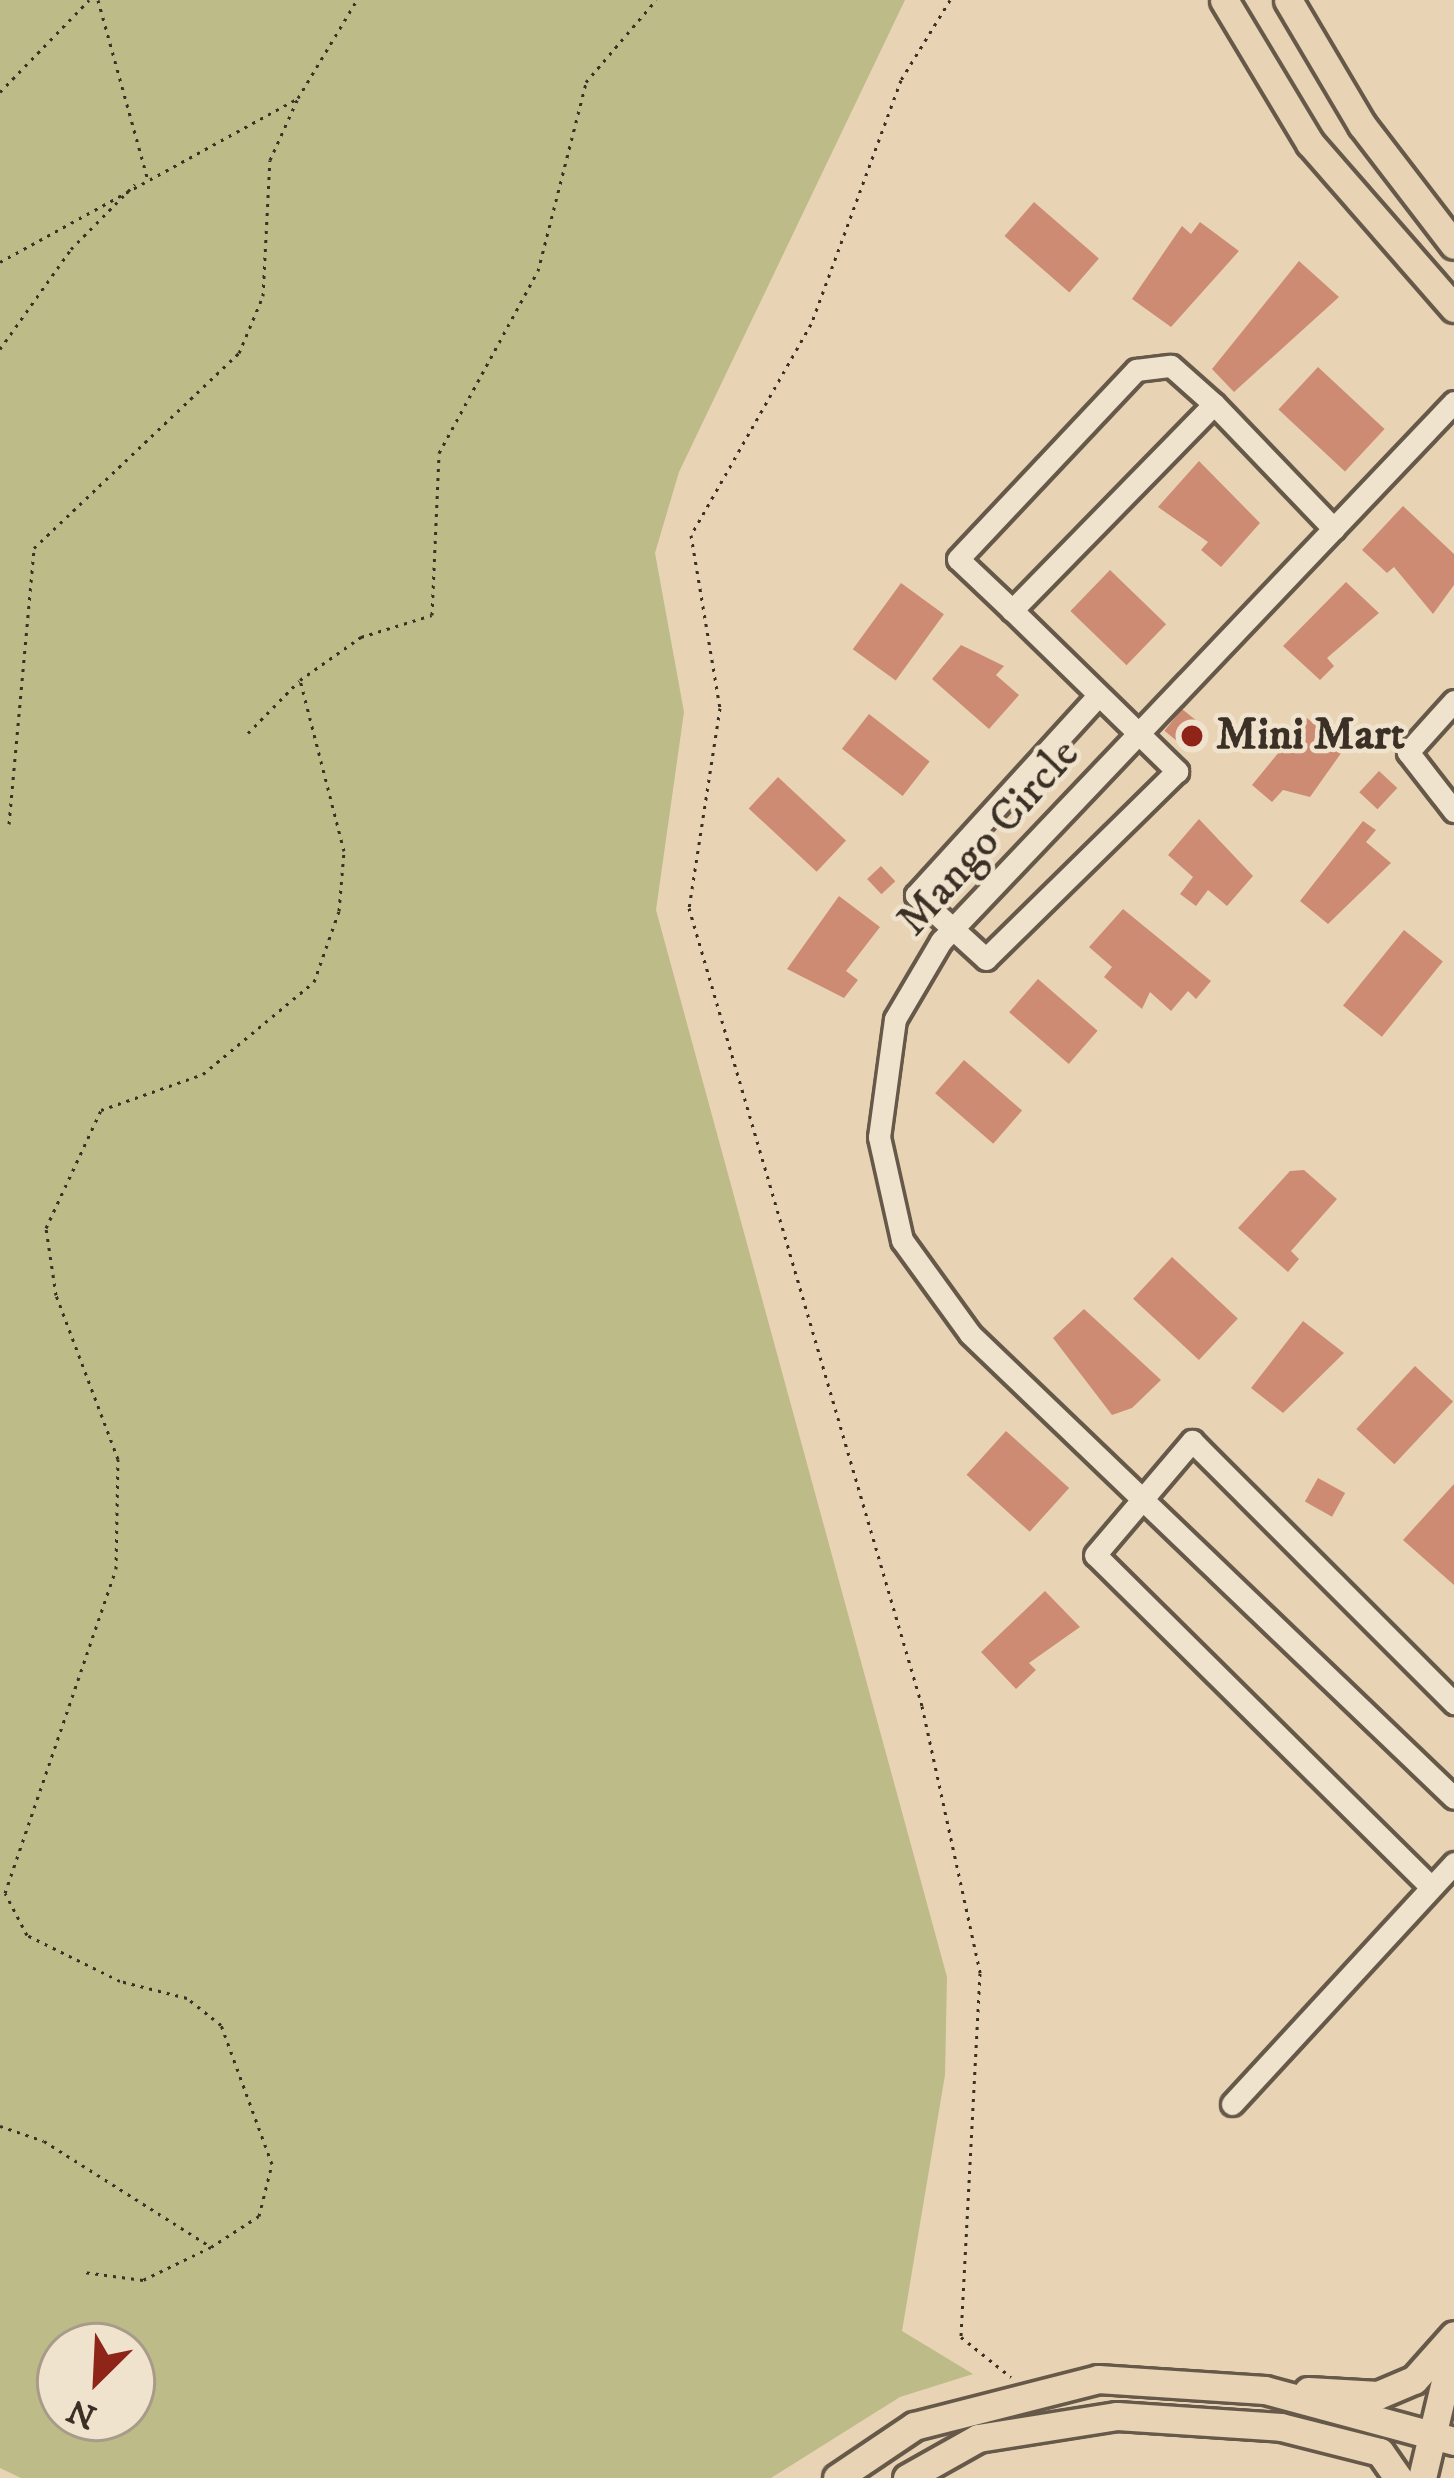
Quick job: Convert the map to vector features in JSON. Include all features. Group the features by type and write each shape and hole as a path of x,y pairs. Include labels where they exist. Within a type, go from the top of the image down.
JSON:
{"main road":[{"path":"1224,0 1310,143 1454,308"},
{"path":"1288,0 1362,125 1454,244"},
{"path":"837,2478 914,2426 1031,2391 1098,2379 1378,2395 1414,2380 1454,2339"},
{"path":"1422,2478 1442,2439 1454,2339"},
{"path":"1265,2390 1442,2439"},
{"path":"907,2478 978,2438 1117,2416 1281,2427 1380,2452 1398,2478"}],"street":[{"path":"1097,697 916,896 986,959 1177,771 958,559 1136,370 1171,366 1334,529"},
{"name":"Mango Circle","path":"1454,402 953,928 896,1019 879,1137 884,1194 902,1240 970,1334 1454,1798"},
{"path":"1012,610 1214,404"},
{"path":"1454,701 1408,752 1454,811"},
{"path":"1431,1887 1097,1563 1140,1497 1192,1441 1454,1702"},
{"path":"1232,2104 1454,1863"}],"path":[{"path":"0,92 89,0"},
{"path":"98,0 147,178"},
{"path":"9,824 34,548 239,352 263,296 270,160 298,98 357,0"},
{"path":"248,734 300,680 361,637 432,615 439,453 538,271 586,82 656,0"},
{"path":"950,0 901,80 811,324 691,535 720,708 689,908 857,1462 980,1973 961,2337 1031,2391"},
{"path":"0,262 136,182 298,98"},
{"path":"0,349 71,248 136,182"},
{"path":"83,2272 155,2278 212,2247 259,2216 272,2164 221,2025 187,1998 27,1935 5,1893 116,1568 118,1459 56,1295 46,1228 101,1110 203,1074 314,982 339,911 344,851 300,680"},
{"path":"0,2126 44,2141 212,2247"}],"shaded area":[{"path":"0,0 905,0 679,472 655,553 684,712 656,910 947,1977 945,2075 902,2331 973,2374 900,2397 771,2478 21,2478 0,2468"}],"building":[{"path":"1034,202 1099,258 1069,292 1004,236"},
{"path":"1200,222 1239,251 1171,327 1132,299 1182,226 1191,234"},
{"path":"1299,261 1339,297 1234,392 1212,369"},
{"path":"1318,367 1385,429 1345,471 1278,409"},
{"path":"1199,461 1260,523 1221,567 1201,550 1208,542 1158,507"},
{"path":"1403,506 1454,554 1454,585 1433,614 1394,567 1387,573 1362,550"},
{"path":"1110,570 1166,624 1127,665 1070,611"},
{"path":"1346,582 1379,613 1327,658 1334,666 1320,680 1283,646"},
{"path":"901,583 944,614 896,680 853,649"},
{"path":"961,645 1004,666 996,675 1019,695 989,729 932,679"},
{"path":"1182,709 1204,727 1186,748 1164,731"},
{"path":"869,714 930,761 903,796 842,749"},
{"path":"1307,718 1344,749 1310,797 1283,790 1272,802 1252,785"},
{"path":"1379,771 1397,788 1378,809 1359,792"},
{"path":"778,777 846,840 817,872 749,808"},
{"path":"1199,819 1253,876 1227,906 1208,890 1196,906 1180,894 1193,877 1168,855"},
{"path":"1363,821 1376,830 1366,842 1391,863 1328,924 1300,901"},
{"path":"881,866 895,881 881,894 867,879"},
{"path":"839,896 880,927 846,971 858,980 844,998 787,969"},
{"path":"1123,909 1211,981 1196,999 1188,991 1171,1011 1150,992 1142,1009 1104,977 1112,967 1089,947"},
{"path":"1404,930 1443,961 1382,1037 1343,1005"},
{"path":"1038,979 1098,1031 1069,1064 1009,1012"},
{"path":"964,1060 1022,1111 993,1144 935,1093"},
{"path":"1304,1170 1337,1199 1291,1251 1299,1259 1288,1272 1238,1228 1290,1171"},
{"path":"1172,1257 1238,1318 1199,1360 1133,1299"},
{"path":"1084,1309 1161,1380 1132,1408 1112,1415 1053,1338"},
{"path":"1303,1321 1344,1353 1283,1413 1251,1388"},
{"path":"1415,1366 1453,1401 1394,1464 1356,1429"},
{"path":"1006,1431 1069,1488 1030,1532 967,1475"},
{"path":"1318,1478 1345,1493 1332,1517 1305,1502"},
{"path":"1454,1484 1454,1585 1403,1540"},
{"path":"1045,1591 1080,1627 1029,1663 1036,1670 1016,1689 981,1652"}],"place":[{"name":"Mini Mart","path":"1192,736"}]}
